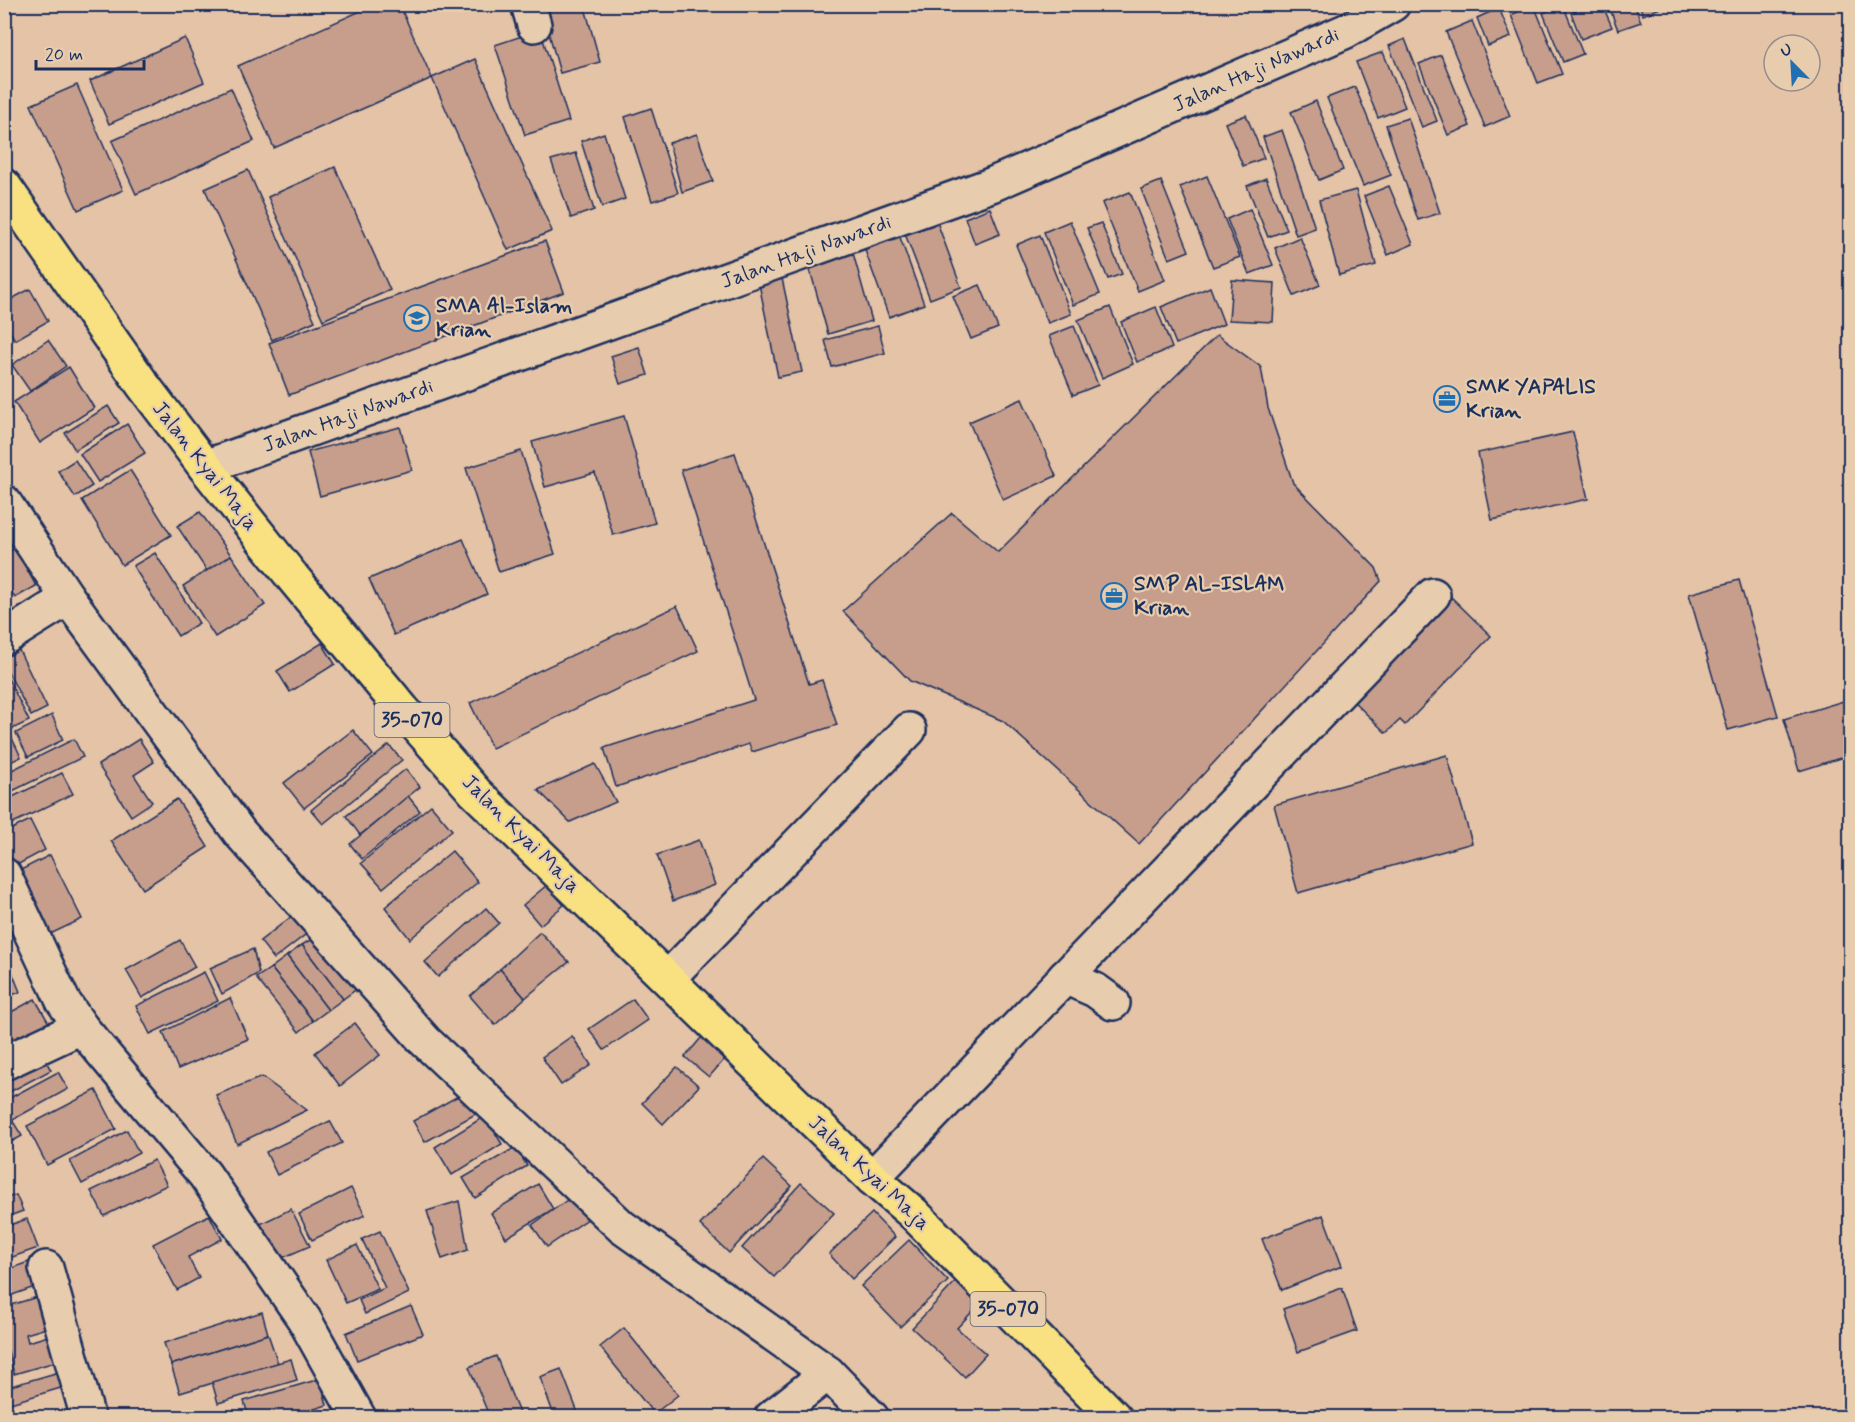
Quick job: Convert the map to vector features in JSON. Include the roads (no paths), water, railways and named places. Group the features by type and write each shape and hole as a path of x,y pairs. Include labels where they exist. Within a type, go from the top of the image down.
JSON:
{"main road":[{"name":"Jalan Kyai Maja","path":"6,190 143,385 205,467 294,579 475,792 884,1188 1115,1418"}],"street":[{"name":"Jalan Haji Nawardi","path":"205,467 991,186 1343,18 1393,4"},
{"path":"4,502 68,598 240,833 425,1041 622,1227 828,1373 873,1418"},
{"path":"884,1188 1087,988 1433,595"},
{"path":"4,638 68,598"},
{"path":"668,978 909,730"},
{"path":"4,875 63,1001 81,1027 205,1175 304,1319 359,1418"},
{"path":"4,1063 81,1027"},
{"path":"46,1268 88,1418"},
{"path":"771,1418 828,1373"}],"place":[{"name":"SMA Al-Islam Krian","path":"417,318"},
{"name":"SMK YAPALIS Krian","path":"1447,399"},
{"name":"SMP AL-ISLAM Krian","path":"1114,596"}]}
